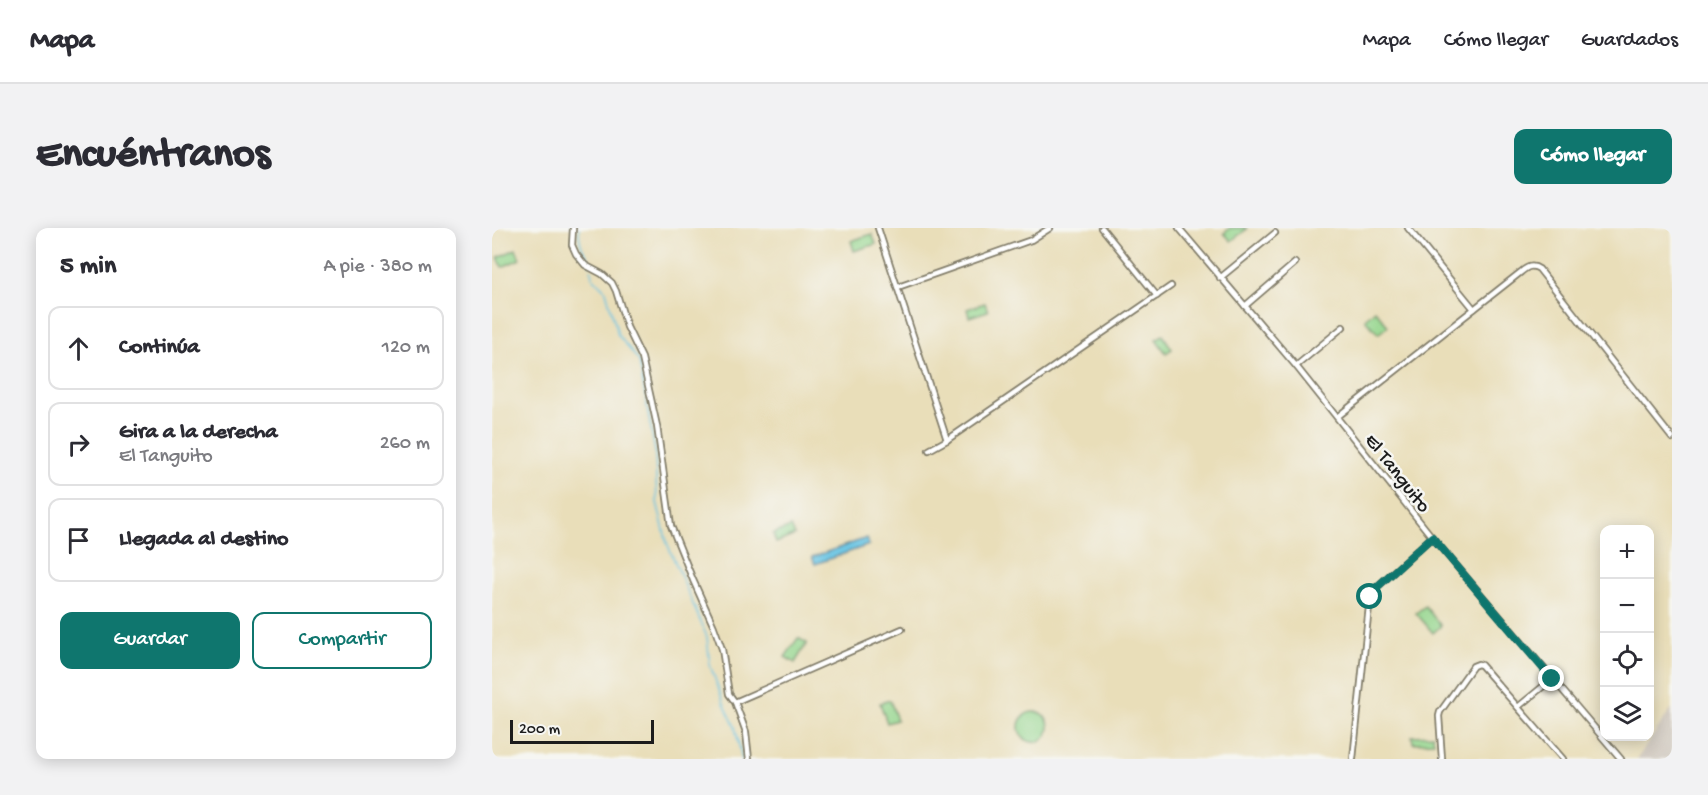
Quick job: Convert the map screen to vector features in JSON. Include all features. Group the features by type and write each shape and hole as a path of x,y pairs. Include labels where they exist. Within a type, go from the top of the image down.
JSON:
{"street":[{"path":"573,228 574,250 581,261 607,277 616,291 625,323 642,358 657,426 671,526 722,649 729,694 735,702 746,732 749,759"},
{"path":"878,228 947,440"},
{"path":"897,287 1031,240 1050,228"},
{"path":"1102,228 1157,296"},
{"name":"El Tanguito","path":"1179,228 1296,366 1432,537 1621,759"},
{"path":"1408,228 1474,309"},
{"path":"1220,278 1275,233"},
{"path":"1245,306 1295,263"},
{"path":"1337,417 1527,267 1535,267 1672,438"},
{"path":"928,450 947,440 1171,286"},
{"path":"1296,366 1343,327"},
{"path":"1353,759 1370,597 1377,587 1432,537"},
{"path":"735,702 902,629"},
{"path":"1442,759 1439,714 1474,665 1481,665 1563,759"},
{"path":"1518,707 1552,679"}],"shaded area":[{"path":"1672,708 1672,759 1637,759 1649,741 1654,741 1654,734"}],"green space":[{"path":"1230,228 1247,229 1231,241 1224,233"},
{"path":"872,234 876,244 854,251 851,241"},
{"path":"516,249 520,259 502,267 498,257"},
{"path":"985,303 988,311 969,317 967,309"},
{"path":"1375,310 1388,326 1378,334 1365,319"},
{"path":"1163,335 1172,349 1166,353 1156,339"},
{"path":"791,527 795,535 776,543 773,534"},
{"path":"1425,606 1441,626 1433,633 1416,613"},
{"path":"798,638 807,643 795,663 785,657"},
{"path":"890,700 897,720 887,723 880,703"},
{"path":"1034,712 1040,713 1048,721 1048,733 1040,741 1034,742 1028,741 1020,733 1019,727 1020,721 1028,713"},
{"path":"1433,735 1434,742 1413,743 1412,736"}],"water":[{"path":"867,538 869,545 815,564 812,557"}],"waterway":[{"path":"579,228 581,245 590,265"},
{"path":"591,270 592,277 606,291 618,335 639,361 655,451 657,502 667,543 707,637 710,665 735,727 742,759"}],"route":[{"path":"1370,597 1377,587 1432,537 1552,679"}]}
